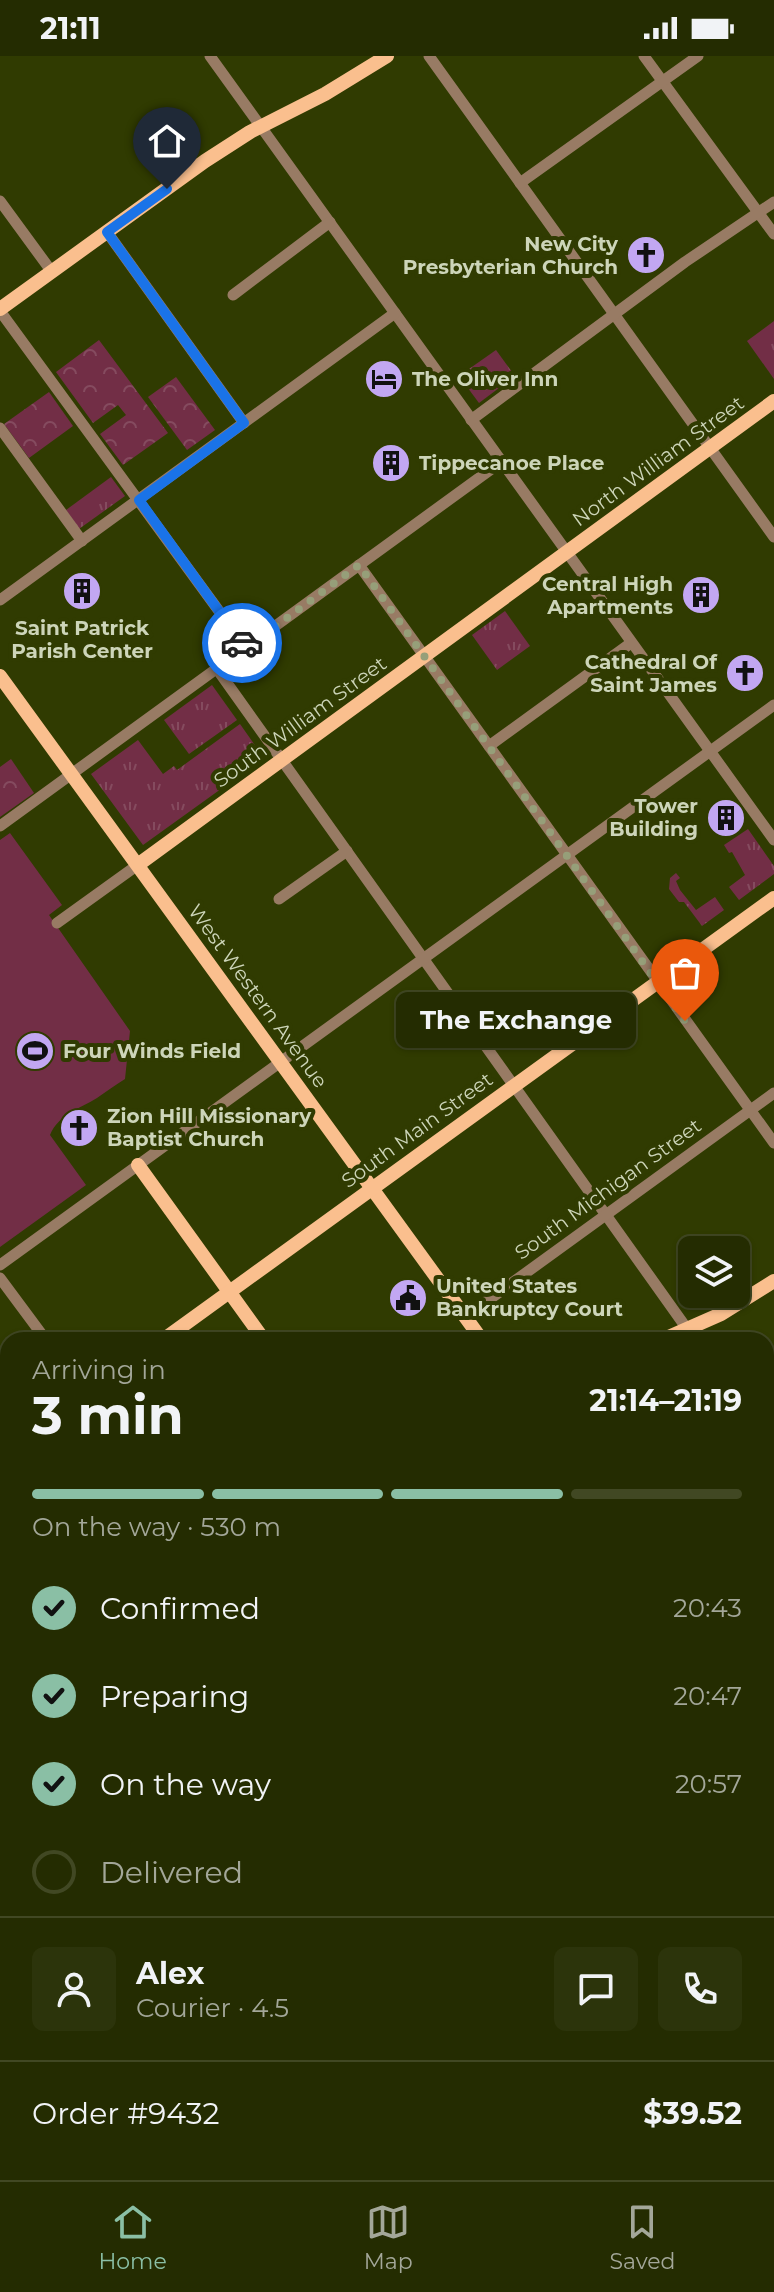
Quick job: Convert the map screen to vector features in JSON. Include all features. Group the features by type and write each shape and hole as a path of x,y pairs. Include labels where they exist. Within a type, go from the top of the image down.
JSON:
{"main road":[{"path":"0,310 205,161 387,56"},
{"name":"North William Street","path":"567,553 774,401"},
{"name":"South William Street","path":"139,864 567,553"},
{"name":"West Western Avenue","path":"0,676 476,1332"},
{"name":"South Main Street","path":"174,1332 774,898"},
{"path":"138,1165 258,1332"},
{"path":"696,1332 774,1281"}],"street":[{"path":"210,56 774,840"},
{"path":"429,56 774,537"},
{"path":"644,56 774,234"},
{"path":"520,183 698,56"},
{"path":"0,201 52,272"},
{"path":"471,420 774,202"},
{"path":"233,295 330,222"},
{"path":"107,232 244,423"},
{"path":"0,310 246,648"},
{"path":"0,600 395,313"},
{"path":"0,428 82,541"},
{"path":"0,826 501,462"},
{"path":"359,565 774,1143"},
{"path":"489,746 631,643"},
{"path":"217,669 689,1332"},
{"path":"0,1265 774,705"},
{"path":"279,899 347,851"},
{"name":"South William Street","path":"57,923 139,864"},
{"name":"South Michigan Street","path":"465,1317 774,1093"},
{"path":"0,1278 40,1332"}],"green space":[{"path":"774,321 774,379 747,341"},
{"path":"99,340 168,433 123,465 100,434 126,415 118,405 93,423 56,372"},
{"path":"496,350 515,376 479,403 459,376"},
{"path":"176,377 215,430 187,450 148,397"},
{"path":"49,392 73,426 29,458 4,424"},
{"path":"111,477 125,496 79,529 66,510"},
{"path":"505,611 530,646 497,670 472,635"},
{"path":"212,685 237,720 189,754 164,720"},
{"path":"240,724 264,758 143,845 91,774 138,740 163,774 174,766 177,770"},
{"path":"11,759 34,793 0,817 0,767"},
{"path":"748,829 774,866 774,874 739,900 729,887 745,875 732,852 729,853 724,845"},
{"path":"10,833 62,905 49,915 130,1031 125,1079 64,1117 50,1135 86,1185 0,1247 0,840"},
{"path":"676,873 680,878 676,881 680,890 696,910 715,897 724,910 702,926 684,902 679,902 669,889 670,878"}],"way so far":[{"path":"242,643 246,648 359,565 685,1021"}],"place":[{"name":"New City Presbyterian Church","path":"646,255"},
{"name":"The Oliver Inn","path":"384,379"},
{"name":"Tippecanoe Place","path":"391,463"},
{"name":"Saint Patrick Parish Center","path":"82,591"},
{"name":"Central High Apartments","path":"701,595"},
{"name":"Cathedral Of Saint James","path":"745,673"},
{"name":"Tower Building","path":"726,818"},
{"name":"The Exchange","path":"685,1021"},
{"name":"Four Winds Field","path":"35,1051"},
{"name":"Zion Hill Missionary Baptist Church","path":"79,1128"},
{"name":"United States Bankruptcy Court","path":"408,1298"}],"route":[{"path":"167,189 107,232 244,423 139,500 242,643"}]}
